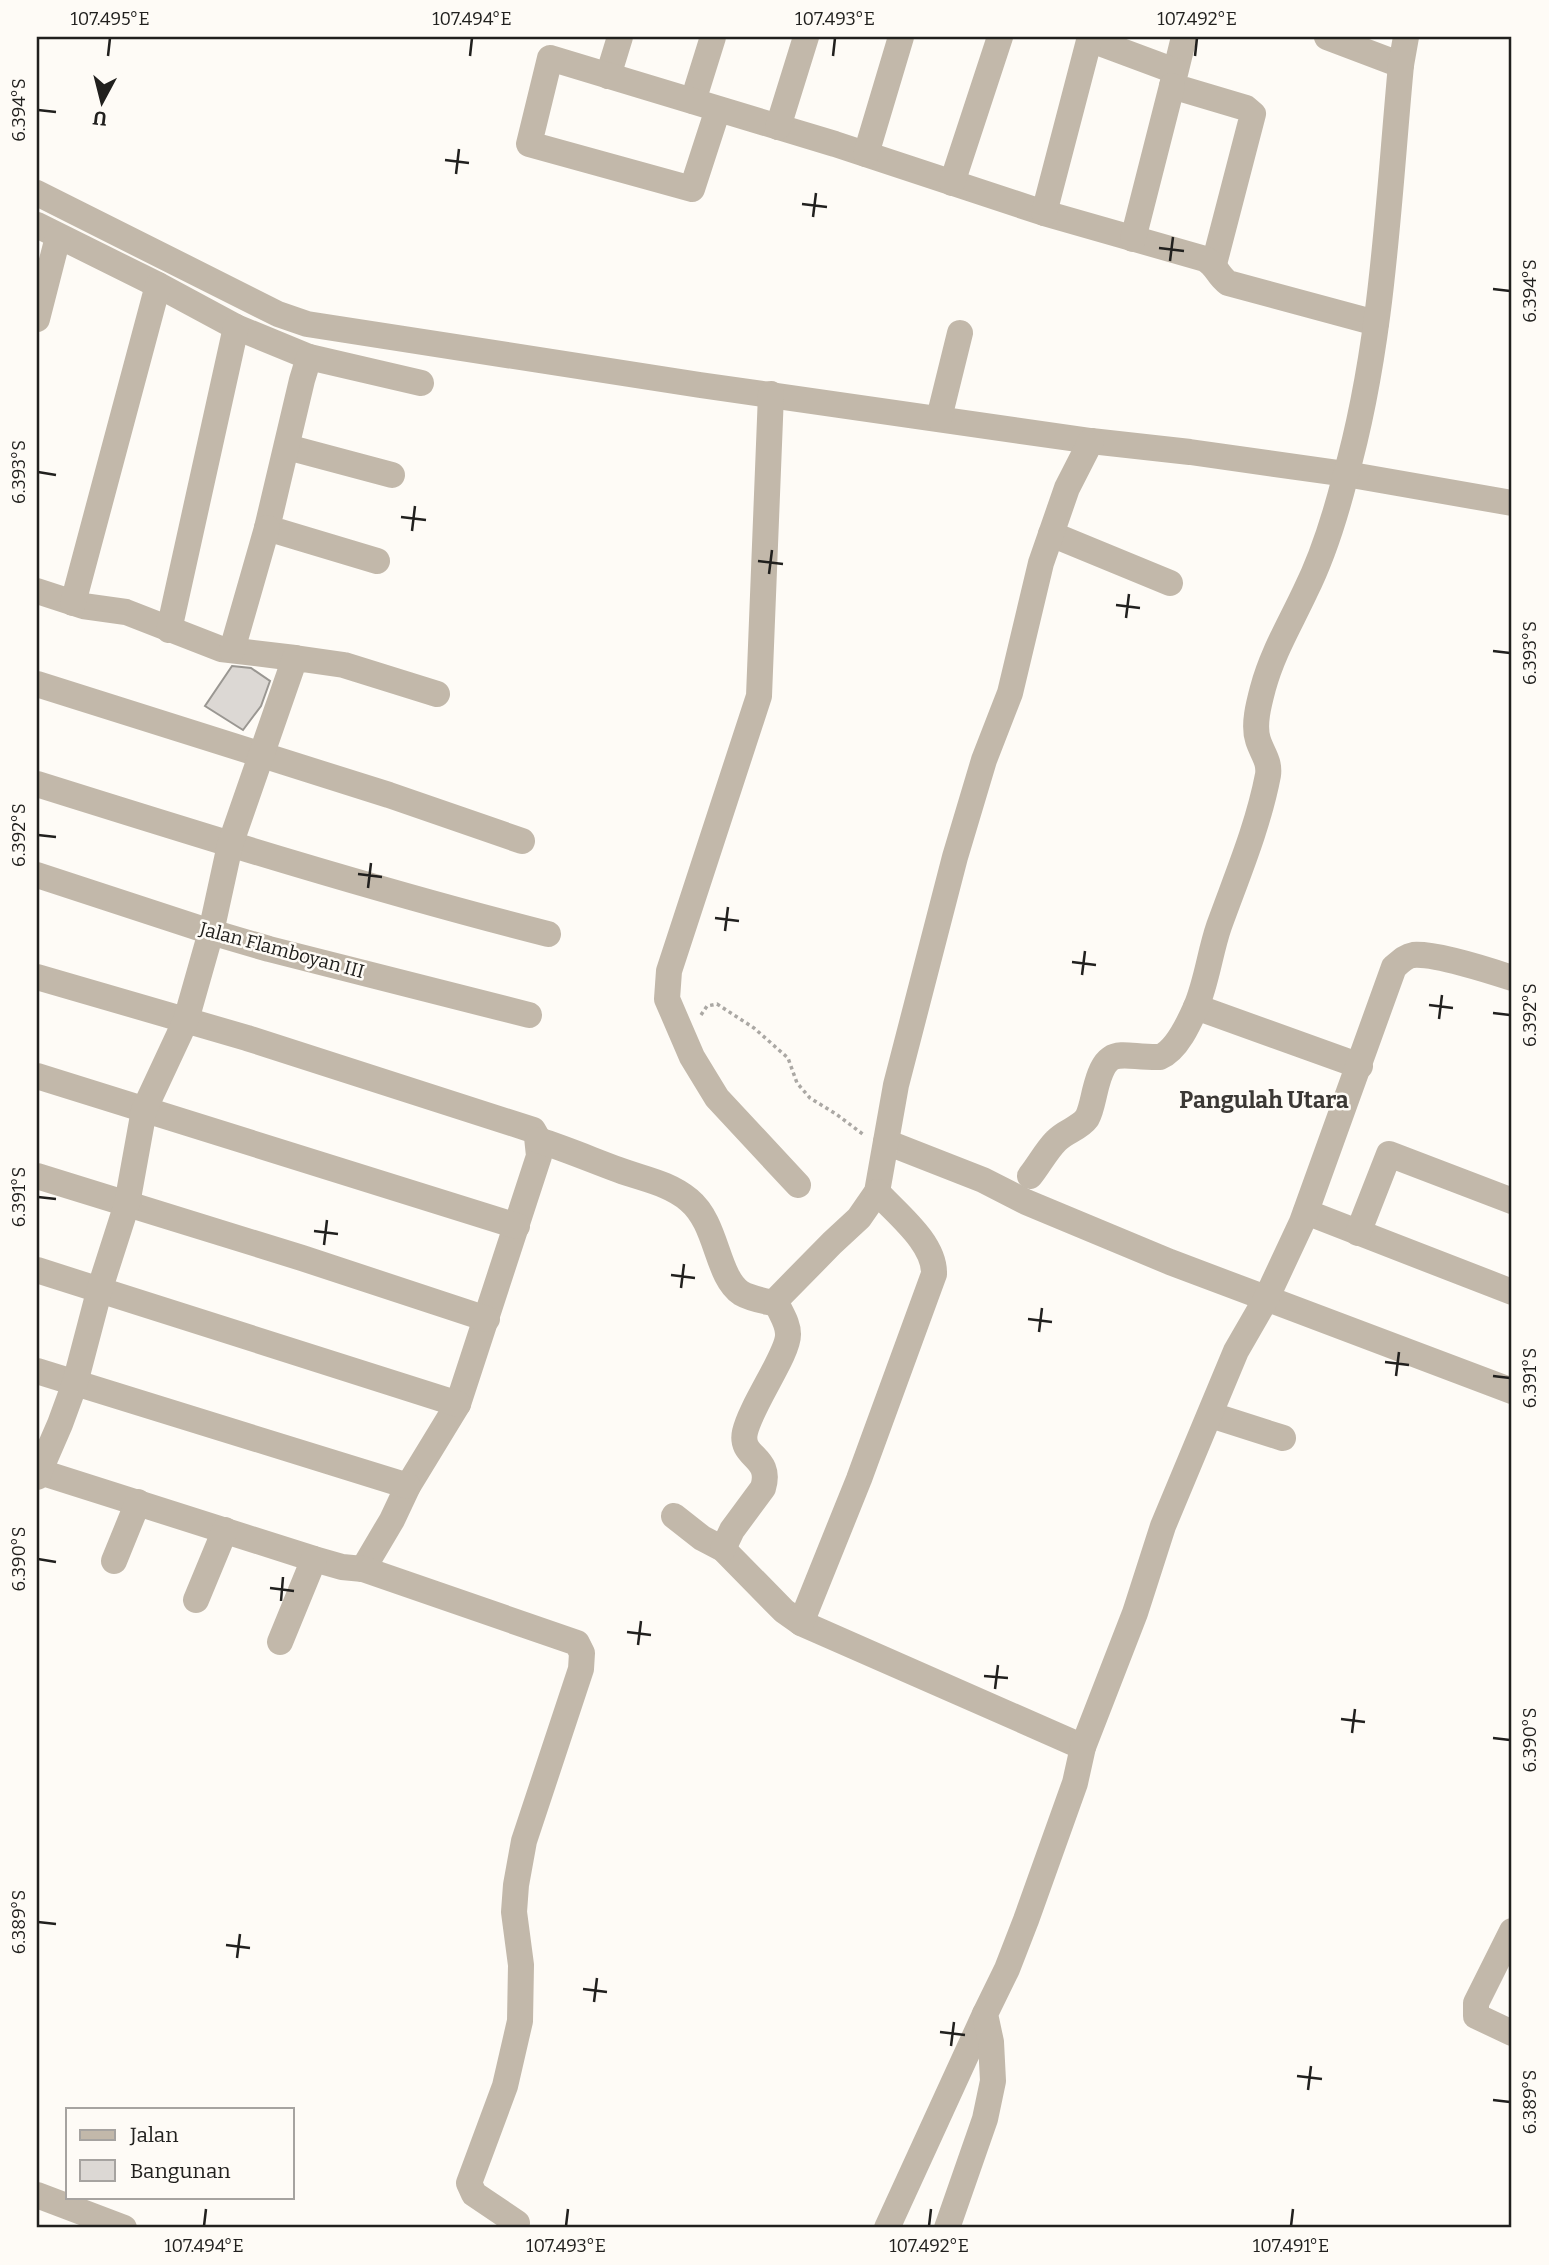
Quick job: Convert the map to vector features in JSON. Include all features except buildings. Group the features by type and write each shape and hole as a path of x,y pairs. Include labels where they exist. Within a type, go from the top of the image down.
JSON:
{"street":[{"path":"713,37 705,105 692,189 529,144 550,58 608,76 705,105 778,127 1044,213 1214,264 1228,283 1376,323"},
{"path":"778,127 806,37"},
{"path":"866,155 901,37"},
{"path":"952,183 1000,37"},
{"path":"1133,239 1184,37"},
{"path":"1326,37 1401,65"},
{"path":"1030,1176 1055,1142 1079,1126 1088,1116 1101,1068 1106,1061 1113,1056 1153,1057 1167,1054 1174,1047 1196,1007 1219,927 1257,817 1268,772 1265,756 1256,738 1257,712 1263,688 1272,660 1317,566 1346,474 1367,381 1376,323 1406,37"},
{"path":"608,76 615,38"},
{"path":"1044,213 1090,38 1174,79 1246,108 1253,114 1214,264"},
{"path":"37,193 278,314 302,341 465,349 495,353 1091,441 1346,474 1512,503"},
{"path":"37,319 47,231 158,285 236,327 302,341 421,383"},
{"path":"73,603 158,285"},
{"path":"169,630 236,327"},
{"path":"939,418 960,333"},
{"path":"232,650 287,447 302,341"},
{"path":"771,394 758,696 696,881 669,971 667,999 685,1042 718,1098 798,1185"},
{"path":"723,1549 732,1530 763,1488 765,1480 763,1465 743,1442 755,1403 787,1345 787,1325 777,1304 782,1292 859,1219 877,1192 896,1085 950,873 984,760 1010,693 1041,563 1067,488 1091,441"},
{"path":"287,447 392,475"},
{"path":"267,528 377,561"},
{"path":"1051,534 1111,556 1170,583"},
{"path":"37,591 73,603 117,610 207,645 344,665 437,694"},
{"path":"295,658 230,845 212,932 186,1020 144,1110 127,1204 100,1288 75,1383 38,1473 314,1559 363,1569 577,1643 582,1653 581,1669 524,1841 516,1885 514,1912 522,1965 520,2021 505,2086 469,2183 474,2194 514,2223"},
{"path":"37,684 389,795 522,841"},
{"path":"37,784 230,845 439,906 548,934"},
{"name":"Jalan Flamboyan III","path":"37,875 212,932 529,1015"},
{"path":"887,2228 1007,1969 1075,1783 1083,1747 1104,1699 1135,1613 1163,1526 1236,1351 1266,1298 1306,1212 1394,967 1413,955 1512,978"},
{"path":"37,977 186,1020 533,1130 538,1140 538,1156 458,1404 408,1486 392,1520 363,1569"},
{"path":"1196,1007 1360,1066"},
{"path":"37,1076 517,1226"},
{"path":"538,1140 671,1188 691,1201 712,1233 724,1270 736,1289 752,1298 777,1304"},
{"path":"886,1142 983,1180 1026,1202 1170,1262 1512,1391"},
{"path":"1358,1233 1389,1154 1512,1201"},
{"path":"37,1176 487,1319"},
{"path":"801,1623 859,1479 934,1275 935,1263 927,1246 877,1192"},
{"path":"1306,1212 1512,1292"},
{"path":"37,1270 458,1404"},
{"path":"37,1371 408,1486"},
{"path":"1211,1415 1283,1438"},
{"path":"114,1561 138,1502"},
{"path":"674,1517 702,1538 723,1549 784,1611 801,1623 1083,1747"},
{"path":"196,1601 225,1530"},
{"path":"280,1642 314,1559"},
{"path":"1511,1937 1476,2003 1475,2010 1476,2016 1512,2034"},
{"path":"947,2228 985,2119 993,2081 991,2042 985,2014"},
{"path":"37,2195 124,2228"}],"path":[{"path":"685,1042 704,1011 712,1004 717,1004 748,1024 788,1058 797,1083 810,1098 859,1132 886,1142"}],"district":[{"name":"Pangulah Utara","path":"1264,1100"}]}
